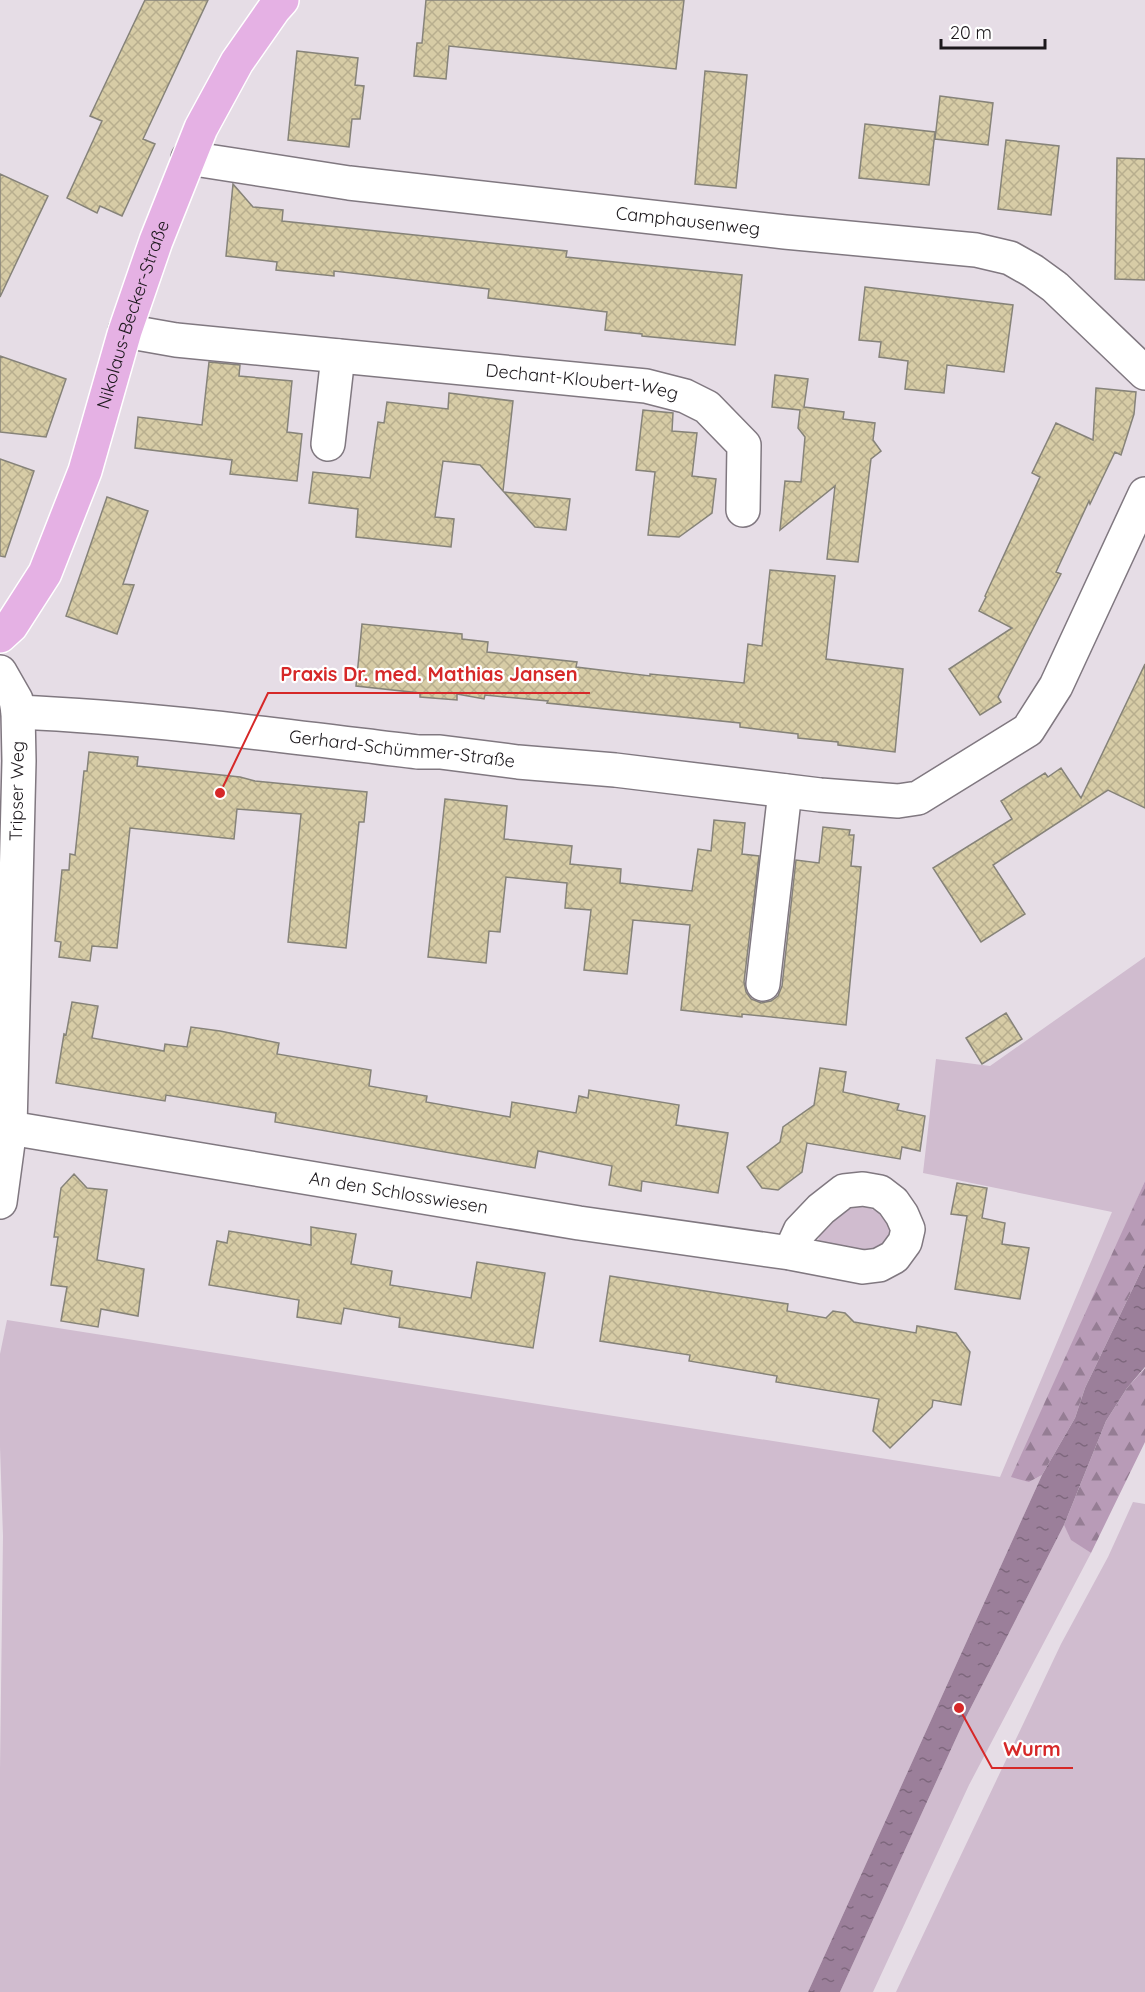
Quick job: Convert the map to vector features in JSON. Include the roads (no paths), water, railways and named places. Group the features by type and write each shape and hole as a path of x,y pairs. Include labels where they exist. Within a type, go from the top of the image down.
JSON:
{"main road":[{"name":"Nikolaus-Becker-Straße","path":"0,636 11,626 45,573 85,471 124,331 201,128 237,62 282,0"}],"street":[{"name":"Camphausenweg","path":"188,158 357,184 785,232 976,250 1010,258 1055,287 1145,374"},
{"name":"Dechant-Kloubert-Weg","path":"124,331 176,340 646,386 685,396 707,406 744,445 743,510"},
{"path":"328,444 338,356"},
{"name":"Gerhard-Schümmer-Straße","path":"18,712 60,714 275,735 418,752 440,752 518,762 615,770 785,791 898,801 918,798 1028,730 1056,686 1145,494"},
{"name":"Tripser Weg","path":"0,672 16,700 18,712 10,1128 0,1202"},
{"path":"763,984 785,791"},
{"name":"An den Schlosswiesen","path":"10,1128 579,1223 790,1253"}],"water":[{"path":"1145,1263 1145,1367 1127,1388 1106,1421 1064,1525 964,1721 840,1992 808,1992 1042,1475 1075,1418 1085,1388"}],"place":[{"name":"Praxis Dr. med. Mathias Jansen","path":"220,793"},
{"name":"Wurm","path":"959,1708"}]}
